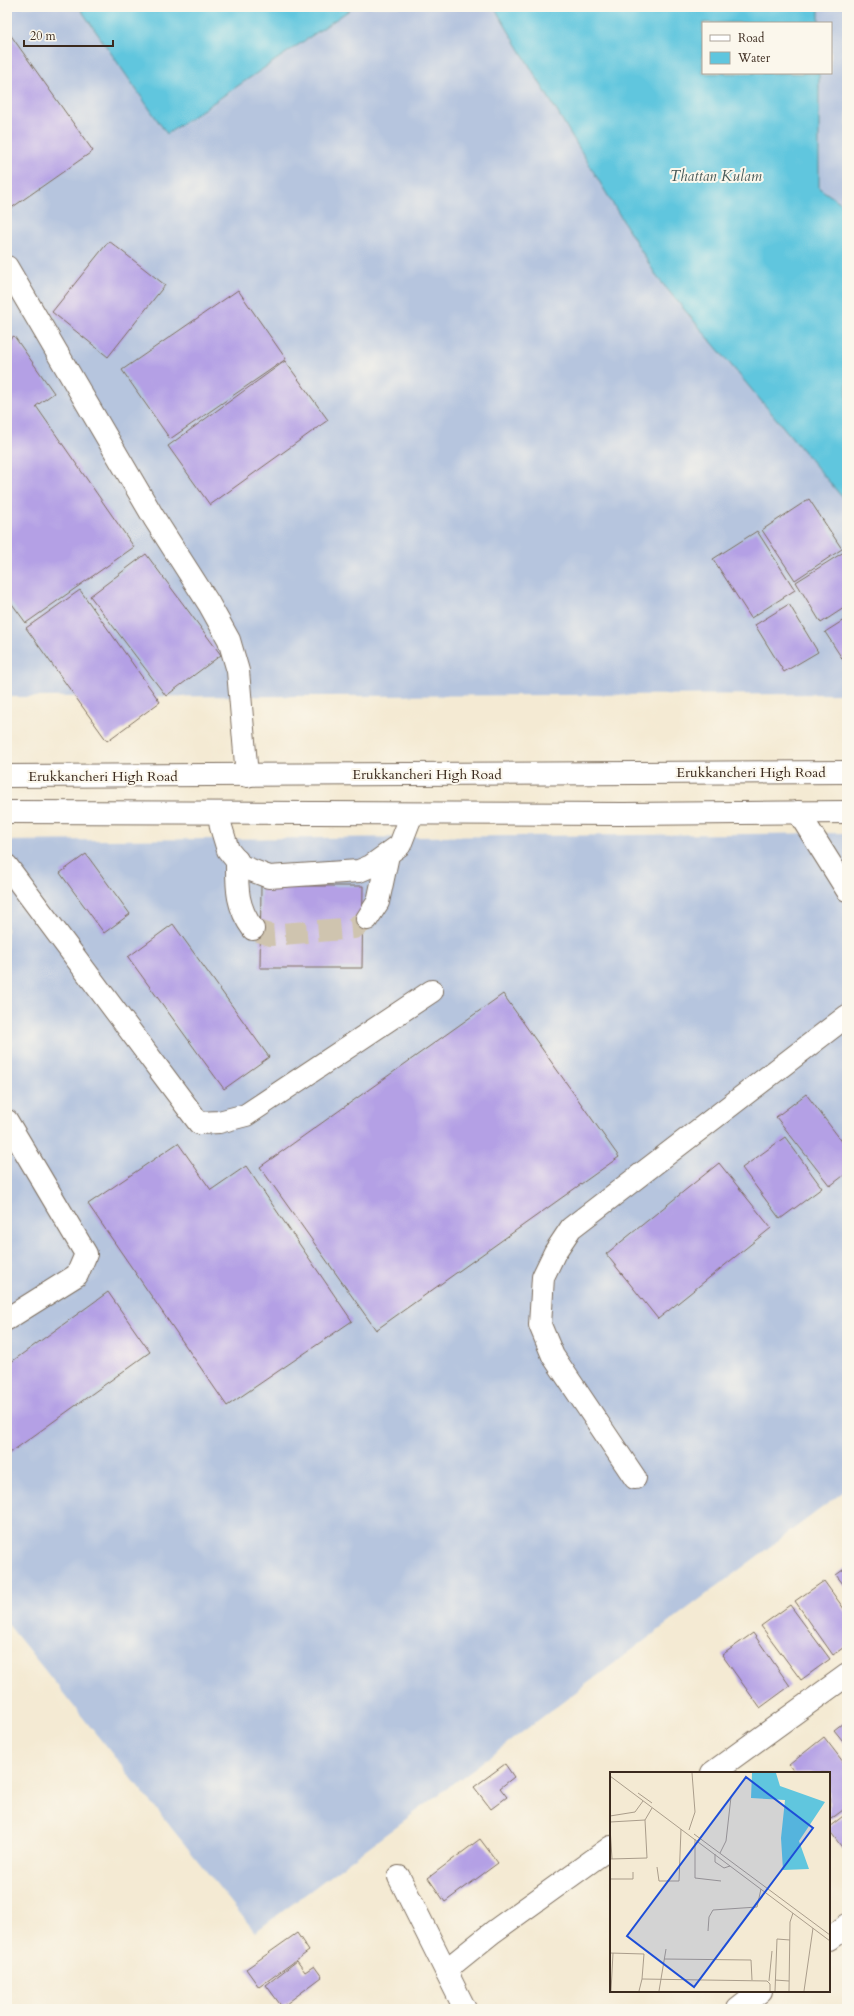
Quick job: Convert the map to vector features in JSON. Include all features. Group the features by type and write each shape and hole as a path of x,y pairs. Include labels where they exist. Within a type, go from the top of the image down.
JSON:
{"main road":[{"path":"7,267 154,518 209,604 229,640 238,671 247,776"},
{"name":"Erukkancheri High Road","path":"7,776 847,772"},
{"path":"7,812 412,814 847,812"},
{"path":"798,812 847,890"},
{"path":"219,813 221,827 228,850 241,866 268,877 359,871 388,855 400,845 412,814"},
{"path":"367,919 378,902 388,855"},
{"path":"236,860 237,894 244,917 253,929"},
{"path":"7,866 199,1123 219,1122 246,1115 432,991"},
{"path":"635,1478 553,1356 540,1325 543,1277 555,1252 571,1228 847,1016"},
{"path":"7,1122 86,1254 77,1275 7,1319"},
{"path":"713,1772 847,1675"},
{"path":"446,1970 493,1932 610,1848"},
{"path":"399,1877 465,2009"},
{"path":"830,1938 847,1925"},
{"path":"738,2009 760,1992"}],"shaded area":[{"path":"7,7 847,7 847,694 7,697"},
{"path":"847,833 847,1489 255,1932 7,1623 7,841"}],"water":[{"path":"79,7 354,7 167,134"},
{"name":"Thattan Kulam","path":"494,7 819,7 819,22 702,22 702,74 819,74 819,188 847,207 847,503 657,277"}],"building":[{"path":"7,30 93,151 7,211"},
{"path":"109,241 165,285 108,357 52,312"},
{"path":"238,290 286,359 170,439 122,370"},
{"path":"14,336 54,393 36,406 134,547 26,623 7,597 7,341"},
{"path":"285,361 328,420 210,505 168,446"},
{"path":"809,499 842,549 795,580 762,530"},
{"path":"757,531 795,590 751,618 713,559"},
{"path":"847,550 847,606 821,623 796,582"},
{"path":"146,554 221,655 166,696 90,596"},
{"path":"80,590 160,702 107,741 26,628"},
{"path":"789,604 818,652 784,672 755,625"},
{"path":"847,618 847,666 825,632"},
{"path":"86,854 130,914 104,933 60,873"},
{"path":"261,886 363,886 362,968 260,968"},
{"path":"173,924 269,1057 224,1089 128,957"},
{"path":"503,994 619,1157 376,1330 260,1167"},
{"path":"806,1094 847,1148 847,1173 830,1186 776,1117"},
{"path":"785,1137 822,1188 780,1219 742,1168"},
{"path":"178,1143 211,1190 246,1166 352,1321 227,1406 88,1204"},
{"path":"719,1163 771,1228 658,1319 606,1254"},
{"path":"108,1292 150,1352 7,1455 7,1365"},
{"path":"847,1567 847,1589 836,1575"},
{"path":"824,1581 847,1613 847,1645 833,1655 795,1601"},
{"path":"790,1605 830,1659 801,1680 761,1626"},
{"path":"753,1633 790,1686 760,1708 722,1655"},
{"path":"847,1720 847,1746 834,1730"},
{"path":"824,1737 847,1767 847,1807 831,1819 830,1772 794,1772 789,1765"},
{"path":"505,1764 514,1777 500,1788 507,1797 491,1809 474,1787"},
{"path":"847,1813 847,1848 844,1850 830,1831 830,1826"},
{"path":"480,1839 498,1863 445,1902 428,1878"},
{"path":"297,1933 309,1951 259,1987 246,1969"},
{"path":"297,1961 305,1972 314,1966 322,1977 282,2007 266,1985"}],"tunnel":[{"path":"253,929 270,935 354,928 367,919"}]}
